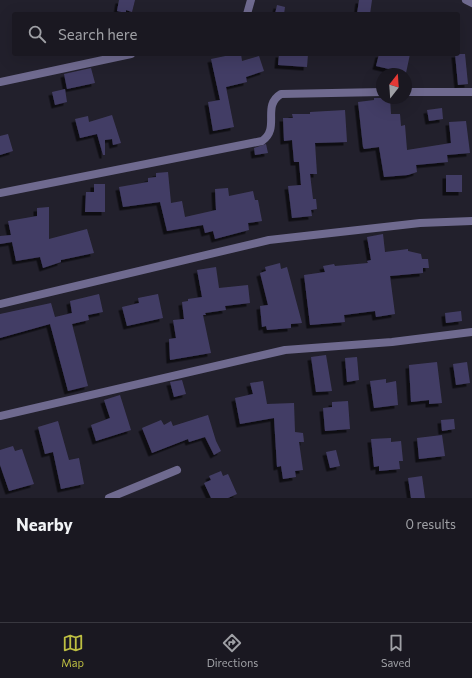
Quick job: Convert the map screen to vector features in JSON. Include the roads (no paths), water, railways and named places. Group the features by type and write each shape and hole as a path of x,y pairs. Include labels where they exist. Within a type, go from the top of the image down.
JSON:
{"street":[{"path":"248,12 251,0"},
{"path":"466,0 472,3"},
{"path":"0,82 122,56"},
{"path":"412,92 472,90 472,95"},
{"path":"0,193 262,141 268,137 271,127 271,105 274,98 281,94 376,92"},
{"path":"0,304 270,240 412,224 472,221"},
{"path":"0,416 285,350 392,342 472,332"},
{"path":"109,498 177,470"}]}
